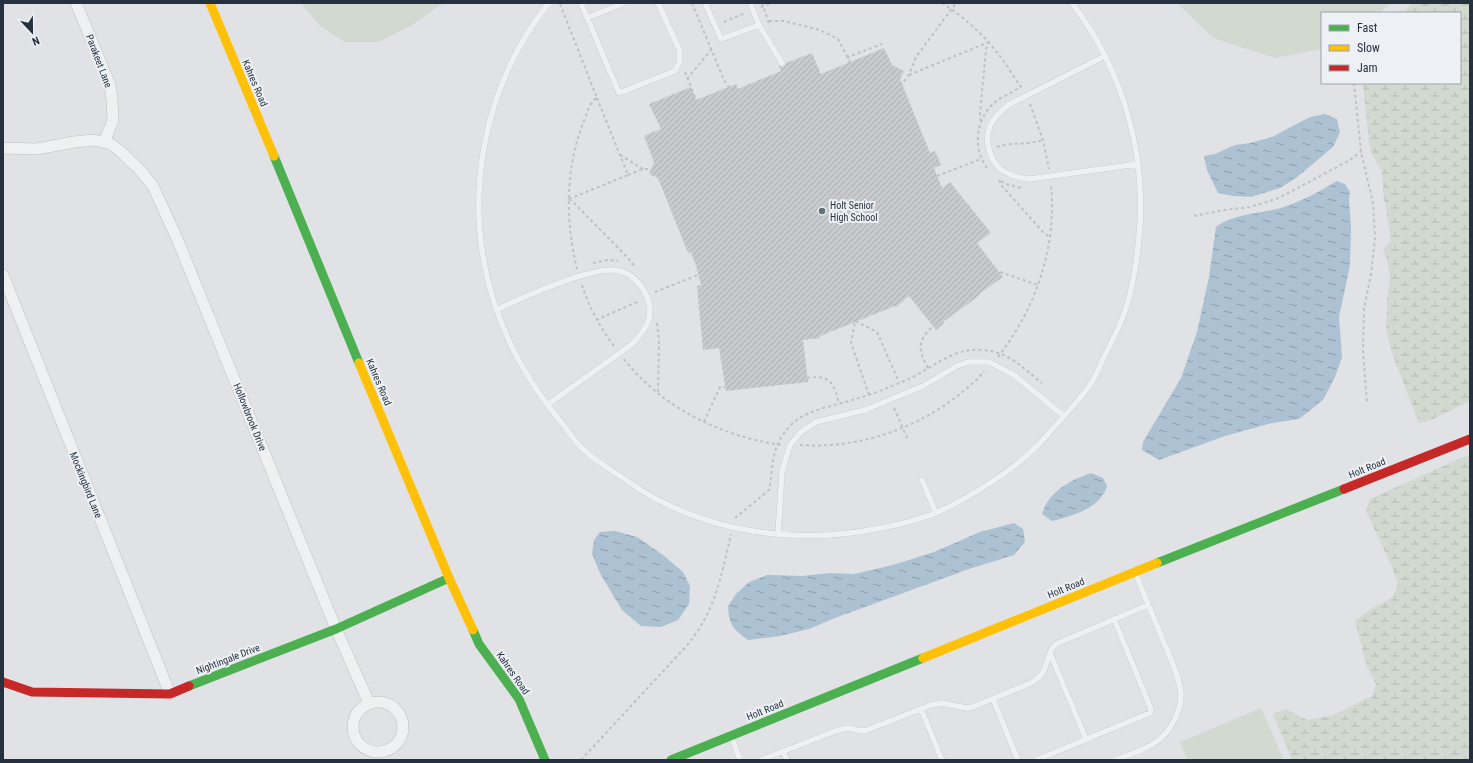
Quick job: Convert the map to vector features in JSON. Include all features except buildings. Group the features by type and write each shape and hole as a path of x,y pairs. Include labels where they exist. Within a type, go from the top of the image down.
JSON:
{"street":[{"name":"Parakeet Lane","path":"76,3 110,86 113,120 108,143"},
{"name":"Kahres Road","path":"210,3 449,578 479,644 519,699 545,760"},
{"path":"3,148 36,149 94,140 108,143"},
{"name":"Hollowbrook Drive","path":"108,143 120,151 140,170 153,186 178,241 336,629 369,703"},
{"name":"Mockingbird Lane","path":"3,275 170,694"},
{"name":"Holt Road","path":"671,760 1134,572 1470,439"},
{"name":"Nightingale Drive","path":"3,682 32,692 170,694 336,629 449,578"},
{"path":"379,701 389,704 397,709 404,722 402,738 393,748 385,752 369,751 358,743 354,735 352,728 354,718 358,711 369,703 379,701"}],"lane":[{"path":"551,3 547,5 531,26 511,61 488,124 482,156 480,229 486,275 496,310 507,338 522,369 547,405 584,451 635,486 664,503 708,521 740,530 778,534 815,535 855,533 899,524 936,513 963,499 999,477 1036,448 1092,383 1113,340 1127,304 1138,253 1141,202 1138,164 1134,137 1126,104 1105,56 1086,21 1072,3"},
{"path":"581,3 619,93 675,71 679,62 680,51 658,3"},
{"path":"587,18 624,3"},
{"path":"705,3 721,39 759,25"},
{"path":"750,3 759,25 782,63"},
{"path":"1105,56 1008,105 998,114 990,126 988,149 993,159 1002,170 1017,177 1030,179 1138,164"},
{"path":"496,310 527,295 603,270 619,271 631,276 642,286 650,302 650,319 643,333 631,346 547,405"},
{"path":"778,534 782,472 790,445 801,432 816,422 865,410 923,386 957,366 968,362 989,362 1014,375 1064,416"},
{"path":"922,480 936,513"},
{"path":"1115,760 1153,744 1162,737 1176,717 1180,704 1181,694 1175,671 1134,572"},
{"path":"761,760 838,730 848,728 861,731 867,730 921,709 941,703 967,708 993,699 1031,683 1038,678 1042,674 1052,647 1056,644 1148,605"},
{"path":"1036,760 1150,712 1151,709 1114,619"},
{"path":"1050,653 1086,739"},
{"path":"993,699 1018,760"},
{"path":"921,709 942,760"},
{"path":"731,736 740,760"},
{"path":"783,751 787,760"}],"path":[{"path":"560,3 628,175"},
{"path":"692,3 724,80 729,87"},
{"path":"704,31 771,3"},
{"path":"597,98 591,103 577,140 570,174 569,228 577,268 586,297 596,320 625,360 658,394 685,412 704,422 744,438 777,444 812,447 850,443 884,435 903,428 954,399 980,376 1005,349 1018,328 1038,285 1045,261 1049,237 1051,205 1048,160 1043,140 1023,89 1020,87 1003,60 989,42 969,23 942,3"},
{"path":"900,86 909,75 916,57 956,3"},
{"path":"769,21 784,21 820,30 838,39 850,62 848,57 882,44"},
{"path":"909,75 989,42"},
{"path":"981,122 980,114 986,49 989,42"},
{"path":"687,79 711,50"},
{"path":"684,71 698,105"},
{"path":"1354,84 1360,152 1373,203 1375,238 1371,274 1364,309 1363,351 1367,404"},
{"path":"990,172 983,163 979,150 977,138 981,122 987,110 994,103 1020,87"},
{"path":"1194,216 1250,207 1276,198 1348,161 1360,152"},
{"path":"619,154 643,169"},
{"path":"569,199 643,169 651,169"},
{"path":"995,177 1006,184 1024,188"},
{"path":"999,180 1001,185 1049,237"},
{"path":"569,199 629,258 639,270"},
{"path":"590,264 608,260 621,262"},
{"path":"577,268 582,266"},
{"path":"631,266 635,267"},
{"path":"1000,272 1038,285"},
{"path":"655,292 698,275"},
{"path":"654,288 657,295"},
{"path":"596,320 639,301"},
{"path":"655,327 657,322 659,342 658,394"},
{"path":"869,395 851,343 855,322 877,332 899,382"},
{"path":"928,368 923,358 921,341 926,332 933,326"},
{"path":"625,360 630,356"},
{"path":"807,378 815,376 822,377 830,381 835,388 839,404"},
{"path":"704,422 720,387 725,387"},
{"path":"886,388 908,440"}],"green space":[{"path":"301,3 443,3 412,25 378,42 345,42 320,26"},
{"path":"1177,3 1391,3 1380,12 1321,12 1321,49 1275,58 1213,38"},
{"path":"1412,3 1470,3 1470,401 1431,420 1419,423 1393,356 1386,330 1387,300 1390,276 1383,249 1391,241 1383,191 1382,171 1373,157 1369,143 1363,84 1461,84 1461,12 1404,12"},
{"path":"1470,454 1470,760 1292,760 1273,714 1286,709 1307,720 1333,715 1372,696 1376,684 1367,667 1355,621 1374,607 1393,597 1398,584 1392,567 1366,511 1370,499"},
{"path":"1261,708 1284,760 1187,760 1180,742"}],"water":[{"path":"1325,114 1337,119 1340,132 1333,147 1296,178 1280,188 1251,197 1218,193 1207,170 1204,156 1215,154 1235,145 1250,143 1272,137 1310,117"},
{"path":"1337,181 1345,184 1350,192 1350,265 1339,317 1342,357 1335,377 1323,400 1299,419 1272,423 1225,436 1159,460 1142,450 1143,442 1181,378 1197,332 1209,277 1216,227 1223,222 1240,216 1291,205 1311,196"},
{"path":"1091,473 1103,478 1107,486 1104,494 1099,500 1077,514 1052,521 1042,514 1045,506 1055,493 1068,483"},
{"path":"1014,523 1023,529 1025,542 1014,555 969,569 809,629 780,636 748,640 735,629 729,618 728,606 736,594 749,582 767,575 802,576 830,573 854,574 893,565 934,552 980,532"},
{"path":"615,531 637,537 663,555 683,572 690,586 689,604 678,620 661,627 641,626 622,610 601,575 592,554 594,540 600,532"}],"traffic: fast":[{"path":"274,156 359,363"},
{"path":"1157,563 1344,489"},
{"path":"189,686 336,629 449,578"},
{"path":"473,630 479,644 519,699 545,760"},
{"path":"671,760 923,658"}],"traffic: slow":[{"path":"210,3 274,156"},
{"path":"359,363 449,578 473,630"},
{"path":"923,658 1157,563"}],"traffic: jam":[{"path":"1344,489 1470,439"},
{"path":"3,682 32,692 170,694 189,686"}],"place":[{"name":"Holt Senior High School","path":"822,211"}]}
